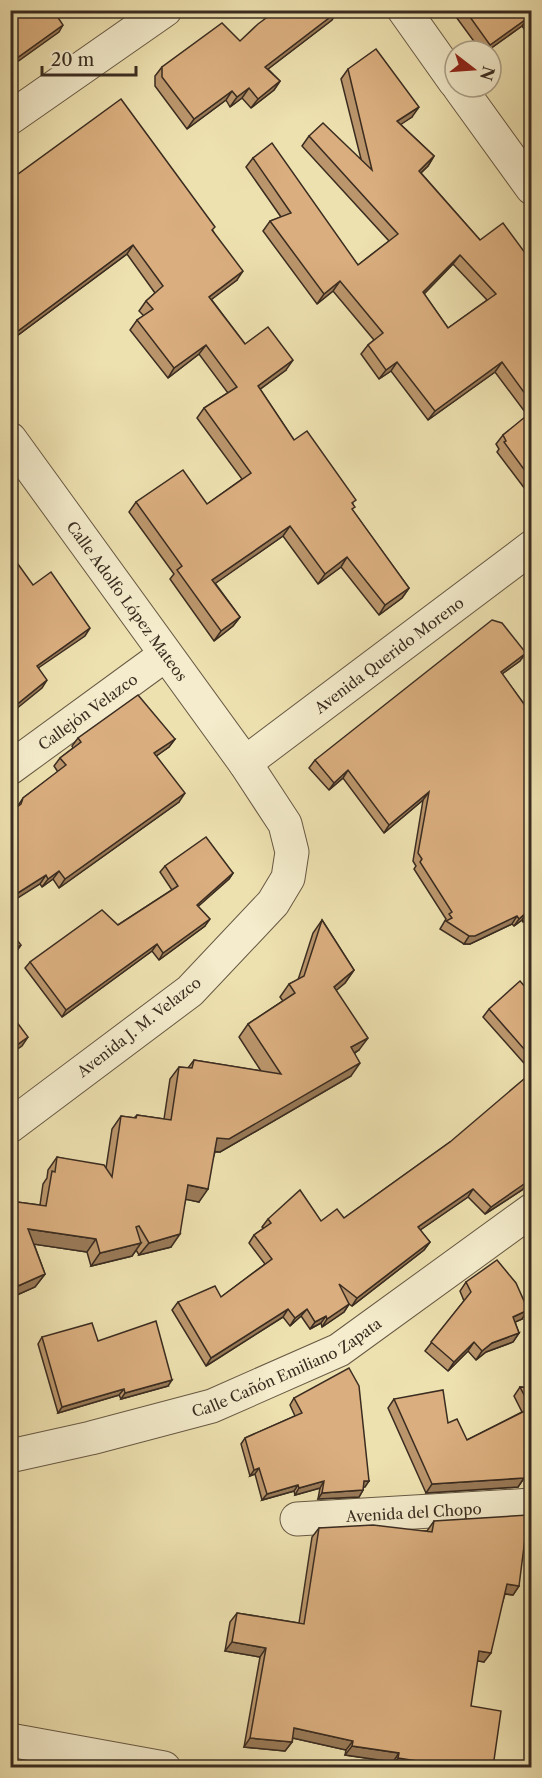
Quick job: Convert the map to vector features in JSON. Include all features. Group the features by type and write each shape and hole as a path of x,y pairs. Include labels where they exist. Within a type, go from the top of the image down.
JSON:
{"street":[{"path":"10,118 165,10"},
{"path":"404,10 443,65"},
{"path":"468,99 531,188"},
{"name":"Calle Adolfo López Mateos","path":"10,439 245,763"},
{"name":"Avenida Querido Moreno","path":"245,763 531,547"},
{"name":"Callejón Velazco","path":"10,768 165,655"},
{"name":"Avenida J. M. Velazco","path":"10,1126 190,991 273,903 288,878 292,852 285,824 245,763"},
{"name":"Calle Cañón Emiliano Zapata","path":"10,1456 91,1438 212,1406 339,1350 531,1210"},
{"name":"Avenida del Chopo","path":"297,1519 531,1505"},
{"path":"10,1740 164,1767"}],"building":[{"path":"10,10 53,10 63,25 10,63"},
{"path":"277,10 338,11 265,67 280,81 258,99 249,88 237,97 232,91 194,119 162,77 162,67 222,23 240,41"},
{"path":"465,10 531,10 531,20 529,17 498,39 486,39"},
{"path":"376,49 419,107 397,121 434,156 419,171 480,240 503,223 531,261 531,402 502,362 435,411 397,362 386,370 368,345 383,333 340,281 324,294 270,221 291,213 253,158 272,143 358,265 398,234 309,136 323,123 372,170 348,69","holes":["460,255 496,294 448,328 423,292"]},
{"path":"121,99 215,227 212,230 243,271 209,297 245,344 268,327 293,360 258,386 294,440 307,431 356,500 352,503 355,507 352,509 409,588 385,605 347,557 325,574 290,526 212,580 240,617 221,631 177,570 182,566 136,502 183,470 207,504 251,473 204,408 237,387 206,345 174,368 137,320 153,309 146,301 163,286 133,245 14,334 10,329 10,180"},
{"path":"531,412 531,479 504,442 506,441 503,435"},
{"path":"10,553 33,585 51,572 90,628 37,666 47,680 10,710"},
{"path":"492,620 502,623 526,653 501,672 529,711 531,709 531,912 529,915 527,912 519,919 517,916 475,936 469,936 446,921 452,918 449,914 452,912 420,862 422,859 418,853 429,792 389,825 348,770 334,783 315,760"},
{"path":"138,695 175,739 154,753 185,793 65,879 59,871 48,879 46,875 10,898 10,812 21,804 23,798 66,765 60,758 81,742 78,738"},
{"path":"206,837 233,873 197,905 210,919 163,953 157,944 66,1010 30,962 102,910 118,925 178,886 165,866"},
{"path":"322,920 354,970 334,987 368,1038 351,1047 360,1063 229,1139 217,1138 208,1189 188,1185 180,1234 149,1243 139,1226 136,1227 141,1243 100,1253 96,1239 28,1229 45,1274 18,1286 16,1279 10,1278 10,1201 46,1206 52,1171 55,1172 57,1157 104,1165 112,1177 121,1116 136,1118 137,1115 171,1120 179,1067 192,1068 194,1060 281,1074 248,1024 295,993 289,984 304,976"},
{"path":"10,931 21,945 10,952"},
{"path":"520,981 526,988 531,984 531,1057 489,1009"},
{"path":"10,1013 28,1037 10,1050"},
{"path":"531,1073 531,1178 527,1182 491,1207 473,1189 418,1227 430,1242 357,1298 339,1284 349,1304 327,1319 326,1316 315,1322 307,1309 295,1318 288,1309 211,1358 178,1302 215,1286 221,1297 272,1259 254,1235 271,1223 268,1219 300,1190 321,1221 337,1209 344,1218 450,1142"},
{"path":"497,1260 516,1283 528,1310 513,1317 519,1333 492,1343 482,1351 474,1342 454,1362 431,1342 471,1292 466,1282"},
{"path":"156,1321 172,1380 125,1393 124,1389 62,1407 42,1337 92,1323 98,1341"},
{"path":"349,1368 359,1386 369,1481 364,1481 363,1490 322,1493 324,1481 299,1488 298,1485 267,1494 259,1468 254,1470 245,1438 302,1413 294,1398"},
{"path":"520,1387 531,1388 531,1408"},
{"path":"443,1390 448,1423 457,1419 467,1440 531,1408 531,1468 524,1478 432,1484 394,1399"},
{"path":"528,1515 519,1586 507,1584 491,1653 479,1651 471,1706 501,1711 493,1767 456,1767 398,1758 399,1753 352,1746 353,1741 294,1728 292,1742 250,1738 266,1648 232,1642 237,1613 304,1624 319,1528 373,1525 432,1532 434,1521"}]}
